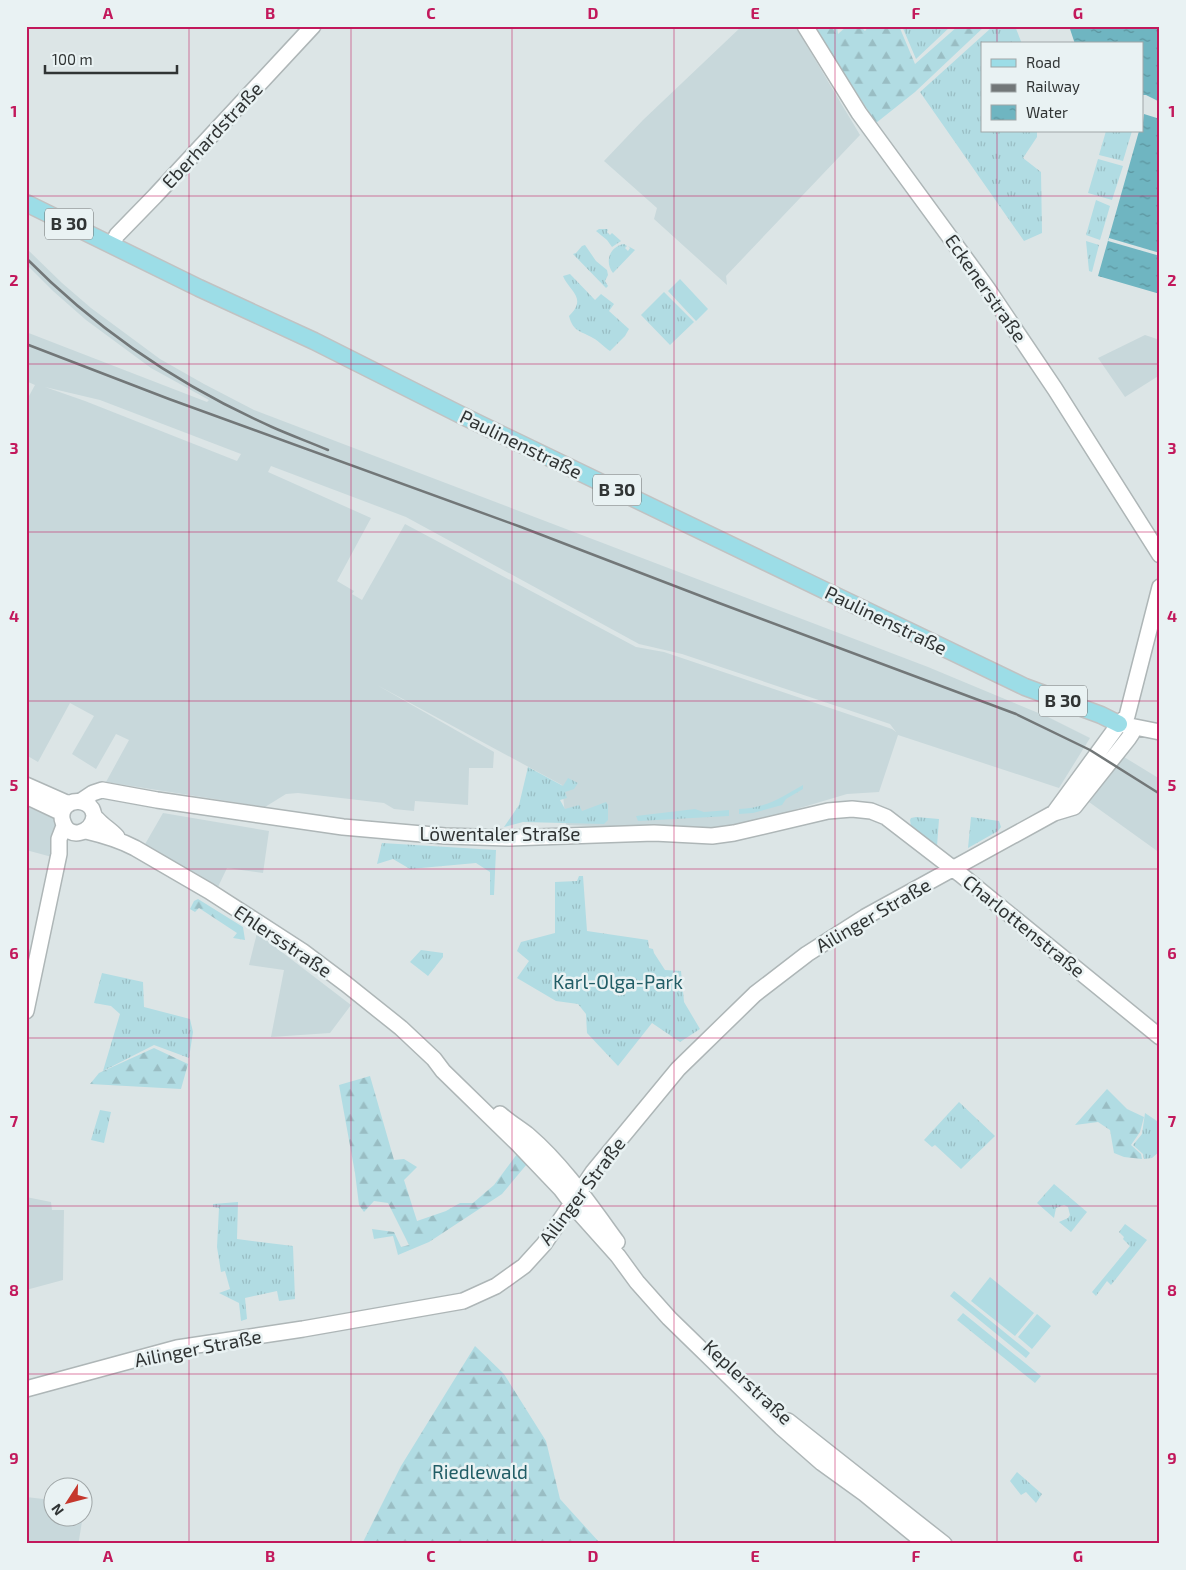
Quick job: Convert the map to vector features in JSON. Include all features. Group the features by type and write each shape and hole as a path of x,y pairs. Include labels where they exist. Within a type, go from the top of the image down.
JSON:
{"main road":[{"name":"Paulinenstraße","path":"26,203 1025,687 1101,715 1126,722"}],"street":[{"name":"Eberhardstraße","path":"112,245 117,235 156,196 313,26"},
{"name":"Eckenerstraße","path":"805,26 870,128 987,288 1055,389 1160,555"},
{"path":"1126,722 1160,587"},
{"name":"Paulinenstraße","path":"1126,722 1160,722"},
{"name":"Paulinenstraße","path":"1126,722 1160,732"},
{"name":"Ailinger Straße","path":"26,1389 177,1348 303,1329 463,1301 496,1286 524,1266 544,1244 593,1172 678,1069 755,994 785,970 835,935 1054,813 1126,722"},
{"name":"Ehlersstraße","path":"26,784 104,826 112,831 120,840 209,891 302,952 346,984 396,1024 434,1059 448,1065 504,1118 528,1135 548,1155 576,1197"},
{"name":"Löwentaler Straße","path":"77,811 112,792 343,827 445,836 509,838 654,833 712,836 734,833 828,811 871,811 886,817"},
{"name":"Ehlersstraße","path":"26,796 77,811"},
{"path":"26,1011 59,854 59,839 77,811 92,825 59,854"},
{"name":"Ehlersstraße","path":"77,811 70,831 120,840"},
{"name":"Charlottenstraße","path":"886,817 1160,1037"},
{"name":"Keplerstraße","path":"576,1197 637,1282 669,1318 822,1463 865,1494 926,1544"},
{"name":"Keplerstraße","path":"576,1197 642,1275 694,1331 787,1419 944,1544"}],"shaded area":[{"path":"742,26 795,26 860,135 726,276 727,285 654,219 657,208 604,161 643,120"},
{"path":"26,248 91,308 160,359 254,410 928,667 1048,717 1090,738 1059,788 898,735 879,792 847,794 749,823 688,830 566,825 562,785 377,685 494,752 493,768 469,768 468,805 415,801 414,811 394,809 384,803 298,793 286,794 265,807 106,782 129,740 116,734 96,769 72,754 94,716 70,703 38,762 26,755 26,394 29,396 35,385 26,381 26,332 207,402 209,400 151,368 86,320 26,264","holes":["45,387 100,400 241,454 237,461","271,466 406,517 639,644 682,654 890,724 896,732 892,729 664,652 636,647 405,524 362,600 352,594 354,591 337,581 371,518 268,472"]},
{"path":"1145,335 1160,340 1160,375 1125,397 1098,358"},
{"path":"1124,757 1160,779 1160,853 1089,802"},
{"path":"26,806 55,819 56,837 52,857 26,850"},
{"path":"163,813 269,831 263,873 227,868 217,889 144,846"},
{"path":"257,933 351,1005 330,1033 271,1037 284,970 249,965"},
{"path":"26,1197 51,1202 52,1210 64,1210 63,1280 26,1290"},
{"path":"26,1497 42,1499 42,1528 81,1528 78,1544 26,1544"}],"green space":[{"path":"814,26 837,26 838,34 847,26 860,26 865,31 869,26 899,26 915,64 958,26 985,26 915,92 876,123"},
{"path":"902,26 951,26 916,59"},
{"path":"1015,26 1021,42 981,42 981,132 1037,132 1037,137 1023,158 1041,172 1042,233 1024,241 920,92 991,28"},
{"path":"1106,132 1132,132 1123,161 1099,155"},
{"path":"1098,159 1123,166 1112,200 1088,193"},
{"path":"1096,200 1110,206 1100,240 1086,235"},
{"path":"607,229 610,235 612,233 621,241 612,247 596,231"},
{"path":"1086,241 1099,245 1092,272 1089,271"},
{"path":"624,244 627,246 625,248 628,251 630,248 628,246 635,250 613,273 609,264 610,255 615,248"},
{"path":"585,245 596,261 607,270 608,275 605,281 608,286 606,288 573,254"},
{"path":"570,274 595,300 601,294 614,304 609,311 629,329 625,336 610,351 573,325 569,316 577,304 577,299 563,276"},
{"path":"680,279 708,309 696,321 668,291"},
{"path":"664,292 694,322 670,345 641,315"},
{"path":"528,767 563,786 568,778 578,783 574,789 565,792 567,798 560,800 565,809 579,805 582,811 606,802 608,805 608,820 604,824 523,822 504,827 519,805"},
{"path":"803,785 803,789 786,799 782,805 753,813 739,814 739,809 765,804"},
{"path":"695,809 704,812 729,810 729,816 638,821 636,816"},
{"path":"971,817 999,821 1001,827 998,831 968,848"},
{"path":"911,818 939,819 937,846 911,826"},
{"path":"382,843 496,850 494,895 490,895 490,872 476,863 410,869 393,859 377,864"},
{"name":"Karl-Olga-Park","path":"579,876 583,876 587,931 648,940 649,948 653,949 665,970 681,971 684,1002 700,1029 680,1042 652,1023 618,1066 587,1033 586,1014 578,1004 556,1001 517,978 529,961 517,951 521,942 555,933 555,882 577,881"},
{"path":"198,899 243,927 245,940 233,938 237,933 199,908 195,912 190,909 194,901"},
{"path":"421,950 443,953 443,957 428,976 410,962"},
{"path":"102,973 143,982 144,1007 190,1019 193,1032 189,1058 154,1045 103,1071 120,1014 111,1006 94,1003"},
{"path":"154,1048 188,1064 181,1089 90,1084 99,1073"},
{"path":"370,1076 394,1160 404,1159 417,1167 404,1180 417,1221 446,1211 460,1203 473,1203 494,1185 517,1154 527,1164 502,1194 429,1242 398,1255 393,1236 374,1239 372,1229 394,1232 401,1247 409,1245 388,1203 374,1201 364,1212 359,1205 339,1085"},
{"path":"1107,1089 1127,1109 1144,1117 1140,1132 1131,1145 1141,1154 1142,1159 1124,1157 1114,1153 1110,1130 1098,1122 1075,1125"},
{"path":"959,1102 995,1136 961,1169 935,1145 932,1147 924,1140"},
{"path":"100,1110 111,1112 104,1143 91,1140"},
{"path":"1145,1113 1160,1123 1160,1151 1152,1158 1144,1159 1143,1154 1133,1145 1142,1134"},
{"path":"1054,1184 1087,1212 1071,1232 1059,1222 1070,1215 1068,1207 1064,1205 1056,1208 1054,1218 1037,1203"},
{"path":"238,1202 237,1239 293,1246 295,1299 279,1301 277,1291 245,1298 247,1319 241,1321 239,1303 219,1293 230,1289 225,1271 221,1272 217,1247 219,1208 213,1207 213,1204"},
{"path":"1125,1224 1147,1240 1111,1285 1107,1281 1096,1296 1092,1292 1130,1246 1119,1232"},
{"path":"990,1277 1034,1313 1015,1336 971,1301"},
{"path":"954,1291 1030,1353 1026,1358 950,1296"},
{"path":"963,1313 1041,1376 1035,1383 957,1320"},
{"path":"1037,1314 1051,1326 1032,1349 1018,1337"},
{"name":"Riedlewald","path":"475,1346 504,1374 546,1441 560,1499 599,1544 362,1544 401,1466"},
{"path":"1017,1472 1042,1494 1036,1503 1026,1492 1021,1495 1010,1481"}],"water":[{"path":"1069,26 1160,26 1160,102 1144,95 1144,42 1074,42"},
{"path":"1144,114 1160,119 1160,294 1098,276 1139,132 1144,132"}],"pier":[{"path":"1109,238 1160,253 1160,256 1108,241"}],"railway":[{"path":"26,258 81,309 110,332 172,374 238,411 328,450"},
{"path":"26,344 169,399 521,527 1016,714 1090,750 1160,794"}]}
